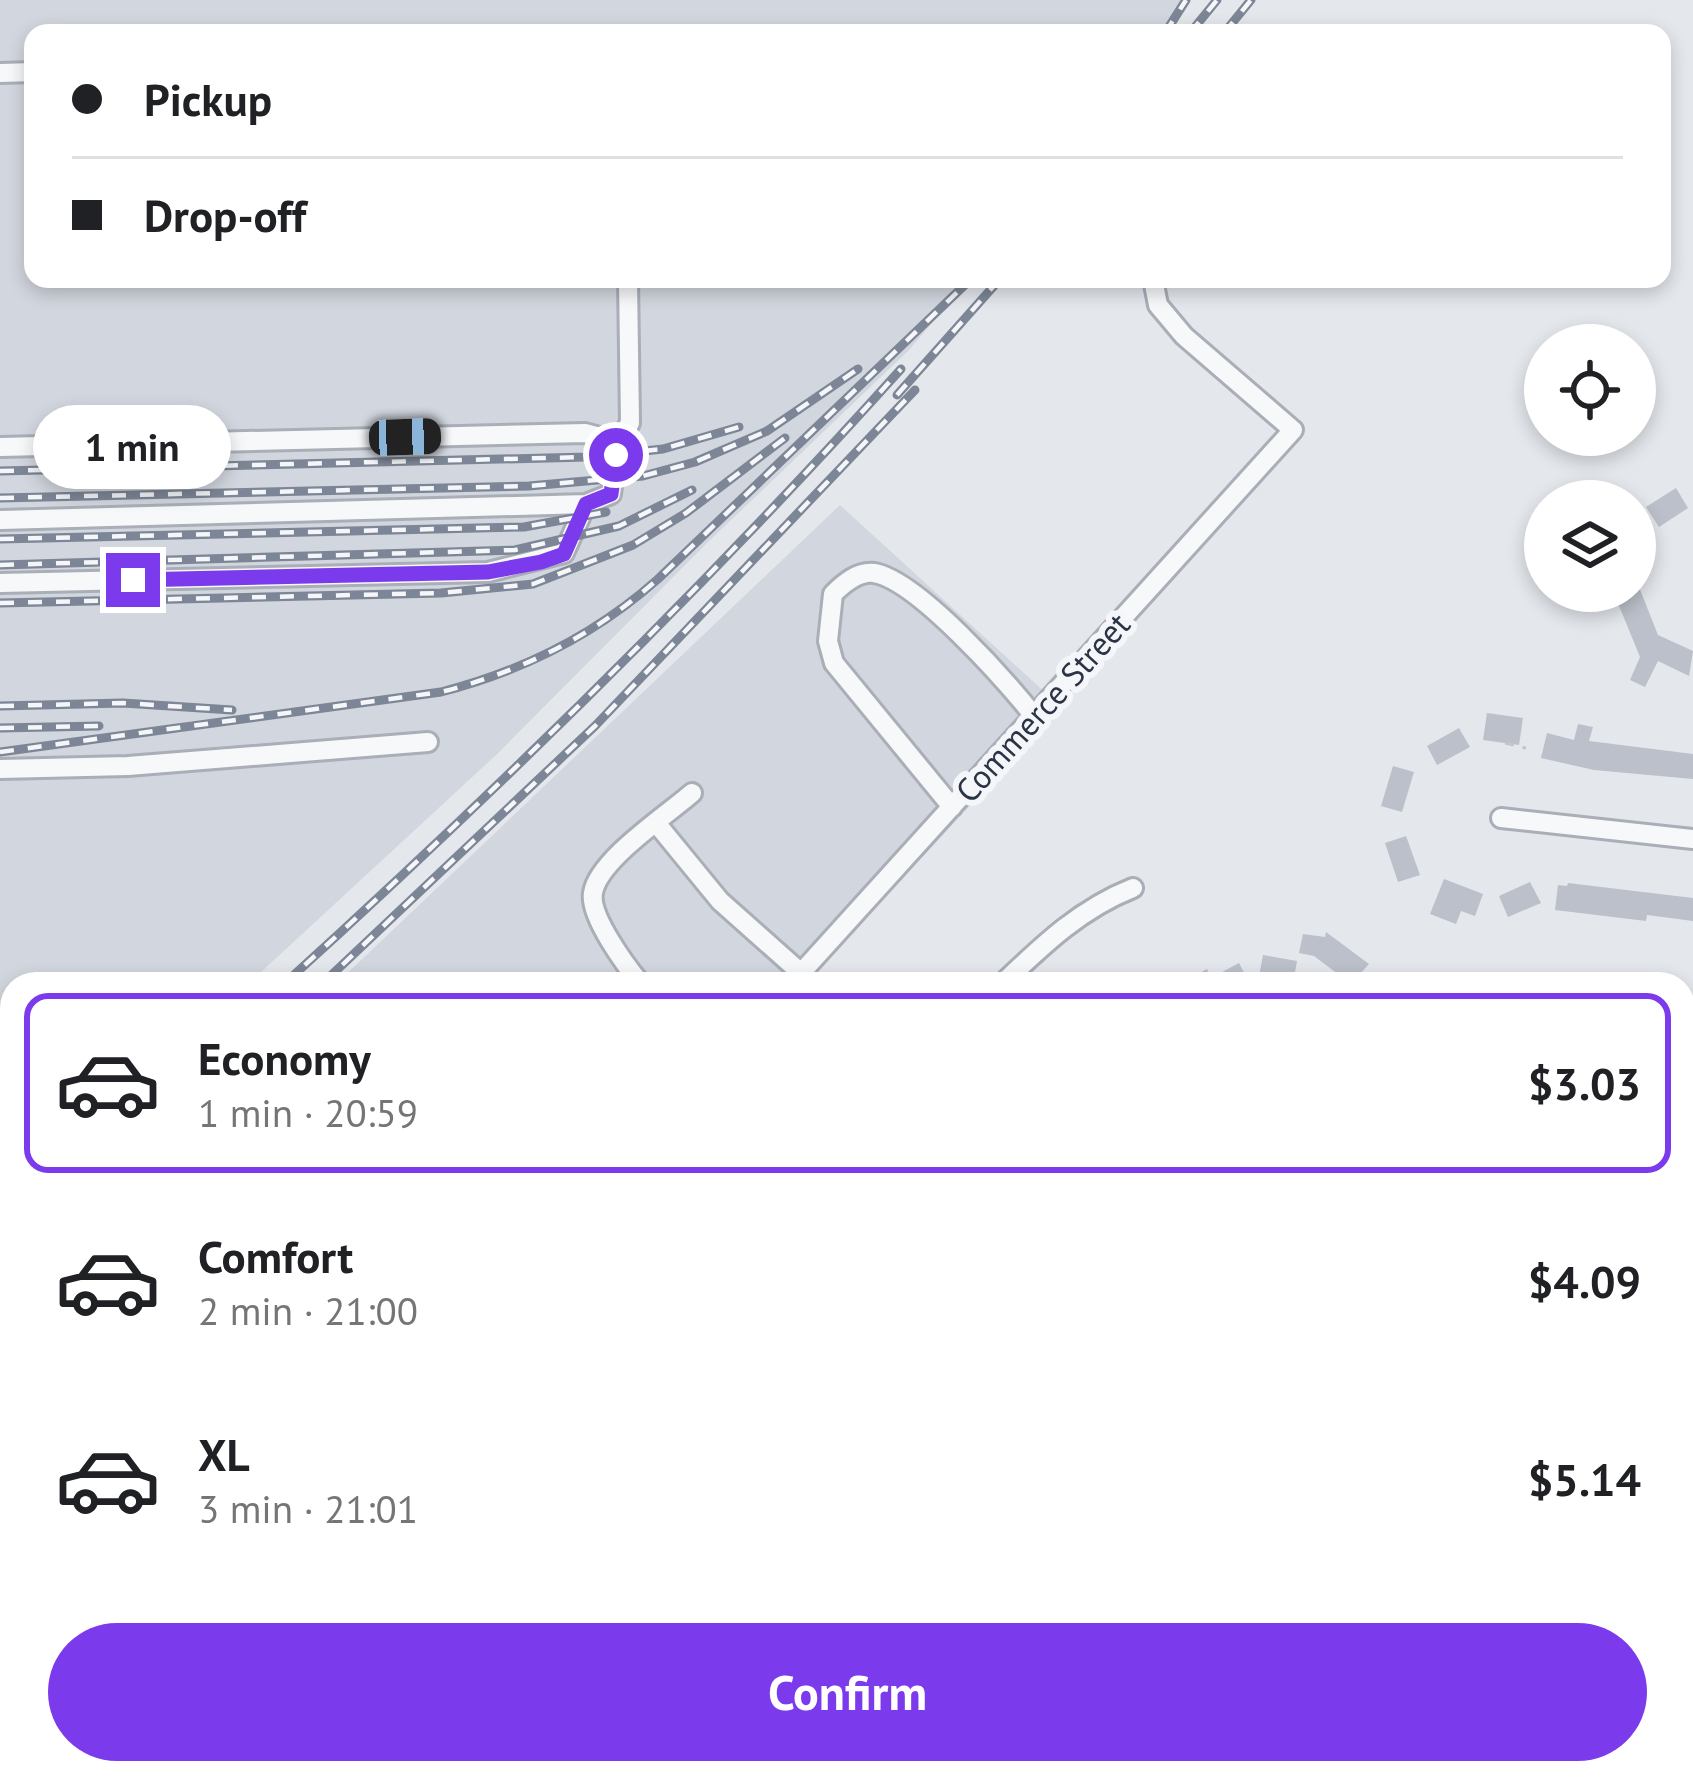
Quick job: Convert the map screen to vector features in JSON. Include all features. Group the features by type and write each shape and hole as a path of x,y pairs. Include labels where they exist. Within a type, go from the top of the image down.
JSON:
{"street":[{"path":"0,520 586,504 611,494 618,442 630,423 628,288"},
{"name":"Commerce Street","path":"801,972 1293,430 1184,336 1158,305 1155,288"},
{"path":"0,447 585,433 618,442"},
{"path":"0,584 488,572 564,554 586,504"},
{"path":"952,807 834,663 828,641 833,594 863,574 890,579 998,670 1034,716"},
{"path":"0,769 128,766 428,742"},
{"path":"633,972 594,910 592,894 607,865 692,793"},
{"path":"1501,818 1693,839"},
{"path":"657,824 721,901 790,972"},
{"path":"1015,972 1073,919 1133,889"}],"path":[{"path":"1505,743 1526,748"}],"shaded area":[{"path":"0,0 1185,0 1165,24 24,24 24,288 962,288 908,351 708,542 495,756 261,972 0,972"},
{"path":"840,505 1061,707 816,972 349,972"}],"building":[{"path":"1676,488 1688,508 1659,527 1656,501"},
{"path":"1622,612 1649,612 1658,635 1693,651 1689,676 1658,661 1645,687 1630,680 1640,657"},
{"path":"1487,713 1523,718 1519,745 1483,740"},
{"path":"1578,724 1593,727 1589,741 1693,754 1693,779 1594,770 1541,758 1547,733 1574,740"},
{"path":"1459,728 1470,747 1437,765 1427,746"},
{"path":"1393,766 1414,772 1402,812 1381,806"},
{"path":"1406,836 1420,875 1398,882 1385,843"},
{"path":"1444,879 1483,894 1475,916 1461,911 1456,924 1430,914"},
{"path":"1530,882 1541,903 1508,917 1499,896"},
{"path":"1558,885 1693,898 1693,921 1647,915 1646,921 1555,910"},
{"path":"1326,932 1369,964 1362,972 1335,972 1314,956 1299,953 1303,934 1325,937"},
{"path":"1263,955 1297,961 1295,972 1260,972"},
{"path":"1239,963 1244,972 1222,972"}],"railway":[{"path":"1171,24 1186,0"},
{"path":"1197,24 1217,0"},
{"path":"1231,24 1251,0"},
{"path":"0,752 441,692 557,649 658,579 962,288"},
{"path":"897,395 992,288"},
{"path":"0,498 529,486 643,476 695,462 767,431 858,369"},
{"path":"297,972 600,684 901,369"},
{"path":"335,972 595,726 915,390"},
{"path":"0,471 588,457 663,449 739,427"},
{"path":"0,603 441,593 533,584 633,545 686,513 785,438"},
{"path":"0,565 515,550 619,526 692,490"},
{"path":"0,539 524,527 606,512"},
{"path":"0,706 123,703 232,710"},
{"path":"0,728 99,726"}],"route":[{"path":"133,580 488,572 541,562 564,554 586,504 611,494 616,455"}]}
